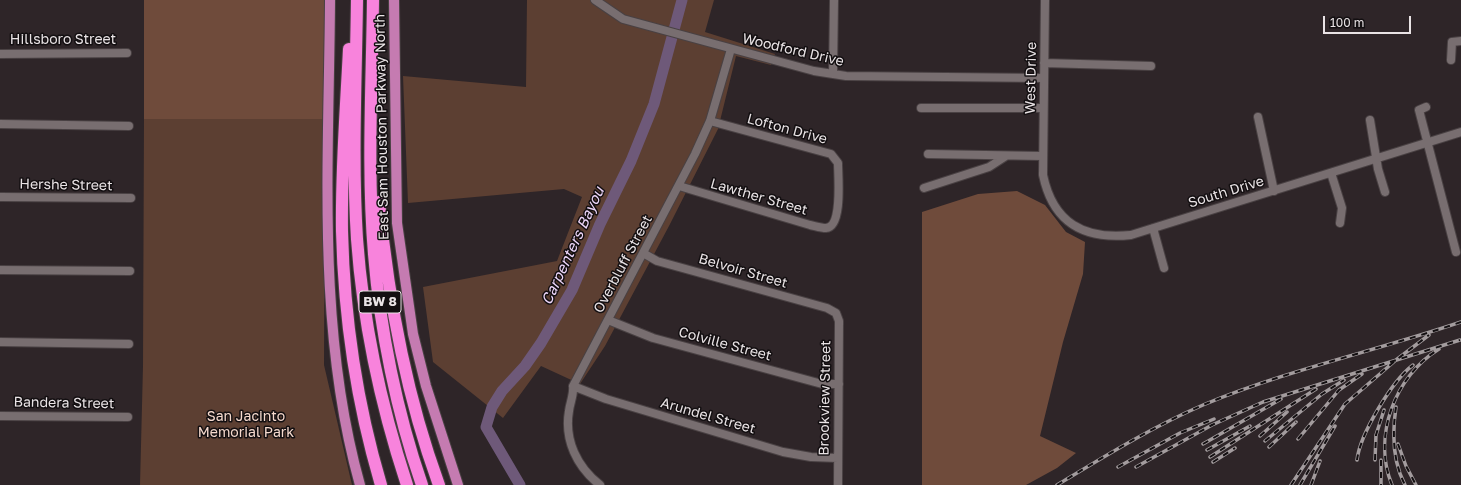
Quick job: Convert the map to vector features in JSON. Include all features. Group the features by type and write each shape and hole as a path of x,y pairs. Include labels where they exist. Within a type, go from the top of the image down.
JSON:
{"highway":[{"path":"350,0 342,231 351,337 368,435 380,485"},
{"name":"East Sam Houston Parkway North","path":"356,0 356,212 360,269 376,366 386,412 407,485"},
{"name":"East Sam Houston Parkway North","path":"373,0 371,115 372,219 378,292 400,406 422,485"},
{"path":"371,115 380,211 393,305 420,429 439,485"}],"main road":[{"path":"330,0 328,230 332,328 339,394 350,448 360,485"},
{"name":"East Sam Houston Parkway North","path":"394,0 397,223 413,334 426,386 458,485"}],"street":[{"name":"Woodford Drive","path":"595,0 623,19 814,71 846,76 1044,78"},
{"path":"833,74 834,0"},
{"name":"West Drive","path":"1042,156 1045,0"},
{"path":"1451,60 1452,42 1461,41"},
{"name":"Overbluff Street","path":"600,485 578,461 568,433 569,410 574,394 573,386 679,186 710,121 731,49"},
{"name":"Hillsboro Street","path":"0,54 127,53"},
{"path":"1044,63 1150,66"},
{"path":"1426,107 1419,110 1456,252"},
{"path":"921,108 1043,108"},
{"path":"1258,117 1274,191"},
{"path":"1370,120 1374,148 1378,159 1378,169 1385,192"},
{"name":"Lofton Drive","path":"710,121 830,154 835,158 838,163 838,214 832,225"},
{"path":"0,124 129,126"},
{"name":"South Drive","path":"1042,156 1043,175 1048,193 1058,211 1071,224 1089,233 1106,237 1131,235 1427,144 1461,132"},
{"path":"928,154 1042,156"},
{"path":"924,188 989,167 1006,156"},
{"path":"1331,173 1342,208 1340,223"},
{"name":"Lawther Street","path":"679,186 810,225 827,228 832,225"},
{"name":"Hershe Street","path":"0,197 131,198"},
{"path":"1153,228 1164,268"},
{"name":"Belvoir Street","path":"643,253 657,260 819,306 836,313"},
{"path":"0,270 130,271"},
{"name":"Brookview Street","path":"836,313 839,321 838,485"},
{"name":"Colville Street","path":"608,320 653,338 822,384 838,384"},
{"path":"0,342 129,344"},
{"name":"Arundel Street","path":"573,386 606,399 783,452 811,457 838,458"},
{"name":"Bandera Street","path":"0,416 128,417"}],"green space":[{"path":"527,0 714,0 705,32 775,54 771,65 736,56 718,129 669,226 605,346 580,384 541,366 503,418 433,362 423,287 557,261 582,197 564,189 408,203 403,76 526,87"},
{"name":"San Jacinto Memorial Park","path":"144,119 325,119 324,365 352,485 140,485 143,366"}],"shaded area":[{"path":"144,0 328,0 325,119 144,119"},
{"path":"1017,191 1045,205 1066,232 1085,242 1083,274 1063,342 1040,436 1076,453 1057,468 1026,485 922,485 922,212 978,194"}],"waterway":[{"name":"Carpenters Bayou","path":"520,485 486,427 492,407 502,391 525,366 541,343 572,290 600,224 631,161 654,104 682,0"}],"railway":[{"path":"1057,485 1147,432 1203,405 1267,381 1461,322"},
{"path":"1291,485 1345,404 1396,360 1429,335"},
{"path":"1136,467 1212,425 1263,402 1460,340"},
{"path":"1392,485 1386,466 1385,447 1386,428 1392,409 1400,391 1410,375 1439,349"},
{"path":"1357,460 1364,436 1378,409 1396,383 1413,365"},
{"path":"1298,439 1339,390 1362,374"},
{"path":"1265,441 1322,394 1344,380"},
{"path":"1210,457 1316,389"},
{"path":"1203,444 1281,399"},
{"path":"1396,407 1394,447 1398,467 1405,485"},
{"path":"1375,460 1376,435 1384,410"},
{"path":"1260,436 1287,412"},
{"path":"1118,467 1180,433 1214,419"},
{"path":"1269,447 1296,422"},
{"path":"1207,450 1250,426"},
{"path":"1300,485 1335,426"},
{"path":"1398,444 1406,466 1416,485"},
{"path":"1213,462 1235,448"},
{"path":"1381,460 1381,485"},
{"path":"1311,485 1320,461"}]}
